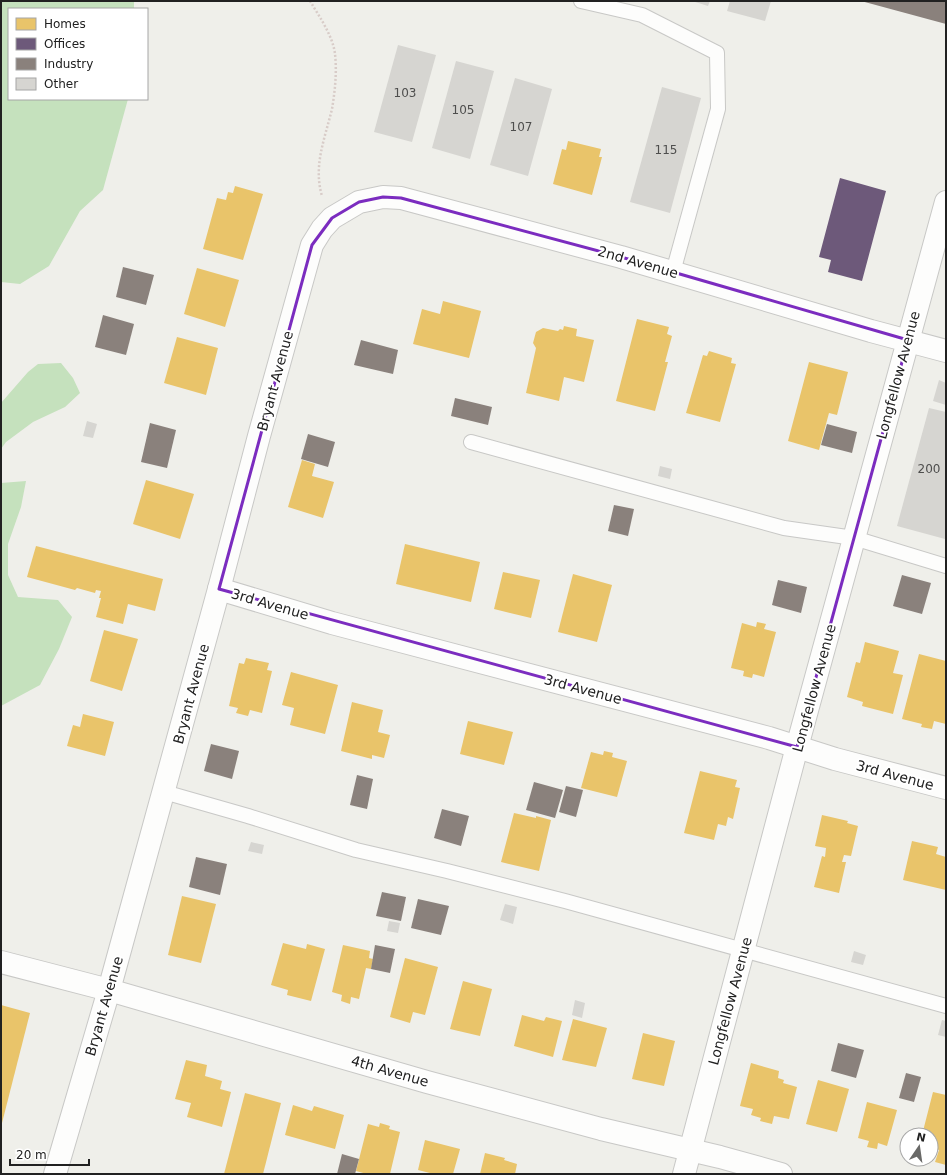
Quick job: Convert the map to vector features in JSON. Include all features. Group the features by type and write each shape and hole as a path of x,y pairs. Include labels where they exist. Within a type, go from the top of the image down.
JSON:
{"street":[{"name":"2nd Avenue","path":"332,218 359,202 383,197 401,198 621,257 871,331 946,351"},
{"name":"Longfellow Avenue","path":"684,1174 797,747 946,202"},
{"name":"Bryant Avenue","path":"55,1174 109,990 220,590 259,436 312,245 322,229 332,218"},
{"name":"3rd Avenue","path":"220,590 332,623 761,736 946,788"},
{"name":"4th Avenue","path":"1,962 109,990 427,1082 601,1129 720,1157 780,1174"}],"lane":[{"path":"581,1 642,15 717,53 718,109 673,272"},
{"path":"471,442 784,528 854,538 946,566"},
{"path":"164,792 248,816 356,850 550,897 946,1006"}],"path":[{"path":"310,1 327,30 335,52 336,80 333,101 321,148 319,166 321,195 332,218"}],"highlighted area":[{"path":"383,197 401,198 621,257 908,340 797,747 219,589 312,245 332,218 359,202"}],"green space":[{"path":"1,1 134,1 134,8 8,8 8,100 128,100 103,190 80,211 49,266 20,284 1,282"},
{"path":"61,363 73,378 80,393 65,407 33,422 6,442 1,449 1,403 28,372 38,364"},
{"path":"26,481 21,507 8,544 8,575 18,597 58,600 72,617 59,649 40,685 1,706 1,483"}],"building: Homes":[{"path":"568,141 601,149 599,157 602,157 592,195 553,184 562,149 566,150"},
{"path":"235,186 263,194 243,260 203,249 217,198 226,200 228,192 233,193"},
{"path":"197,268 239,280 225,327 184,314"},
{"path":"443,301 481,311 469,358 413,344 422,309 440,314"},
{"path":"637,319 669,327 667,334 672,336 665,362 668,362 655,411 616,401"},
{"path":"564,326 577,329 576,336 594,340 584,382 564,377 559,401 526,393 536,348 533,343 536,332 543,328 558,331 560,329 563,330"},
{"path":"177,337 218,348 206,395 164,383"},
{"path":"709,351 732,358 731,363 736,364 720,422 686,413 703,355 707,356"},
{"path":"809,362 848,372 837,415 829,413 819,450 788,441"},
{"path":"302,460 315,464 312,476 334,482 323,518 288,507"},
{"path":"146,480 194,494 180,539 133,524"},
{"path":"405,544 480,562 471,602 396,584"},
{"path":"36,546 163,579 155,611 128,604 123,624 96,617 101,598 99,598 101,591 96,590 95,593 77,588 75,590 27,577"},
{"path":"503,572 540,580 531,618 494,609"},
{"path":"573,574 612,585 597,642 558,632"},
{"path":"757,622 766,624 764,629 776,632 764,677 753,674 752,678 743,676 744,671 731,668 742,623 756,627"},
{"path":"104,630 138,639 122,691 90,681"},
{"path":"865,642 899,651 893,673 903,675 893,714 862,706 863,702 847,697 856,662 860,663"},
{"path":"919,654 946,661 946,724 934,721 932,729 921,727 922,724 902,719"},
{"path":"246,658 269,663 267,670 272,671 262,713 250,710 248,716 236,713 238,708 229,706 239,663 244,664"},
{"path":"291,672 338,685 325,734 290,725 294,708 282,705"},
{"path":"352,702 383,710 378,732 390,735 384,758 372,755 372,759 341,751"},
{"path":"83,714 114,722 105,756 67,746 73,725 80,727"},
{"path":"468,721 513,732 504,765 460,754"},
{"path":"604,751 613,753 612,757 627,761 617,797 581,788 591,752 603,755"},
{"path":"700,771 737,780 735,787 740,788 733,819 728,817 726,826 718,824 714,840 684,833"},
{"path":"514,813 551,820 539,871 501,862"},
{"path":"822,815 848,821 847,823 858,826 851,856 844,855 842,862 846,862 839,893 814,887 822,856 825,857 826,848 815,846"},
{"path":"912,841 938,847 936,854 946,857 946,890 903,880"},
{"path":"182,896 216,904 201,963 168,955"},
{"path":"283,943 306,949 307,944 325,949 311,1001 287,995 288,990 271,985"},
{"path":"343,945 370,951 369,958 373,959 371,969 366,968 359,999 351,997 350,1004 341,1001 342,995 332,992"},
{"path":"405,958 438,967 425,1015 413,1012 410,1023 390,1017"},
{"path":"463,981 492,989 480,1036 450,1029"},
{"path":"1,1005 30,1013 2,1123 1,1123"},
{"path":"522,1015 544,1021 546,1017 562,1021 553,1057 514,1046"},
{"path":"573,1019 607,1028 596,1067 562,1060"},
{"path":"643,1033 675,1041 664,1086 632,1079"},
{"path":"186,1060 207,1065 205,1076 222,1081 220,1089 231,1092 222,1127 187,1117 191,1103 175,1099"},
{"path":"751,1063 779,1071 778,1078 784,1080 783,1083 797,1087 789,1119 774,1116 772,1124 760,1121 761,1118 751,1115 753,1109 740,1106"},
{"path":"818,1080 849,1089 837,1132 806,1124"},
{"path":"933,1092 946,1095 946,1165 939,1163 939,1127 924,1127"},
{"path":"245,1093 281,1103 263,1174 224,1174"},
{"path":"867,1102 897,1110 887,1146 878,1143 877,1149 867,1147 869,1141 858,1138"},
{"path":"293,1105 312,1111 314,1106 344,1115 335,1149 285,1135"},
{"path":"380,1123 390,1126 389,1129 400,1132 390,1174 367,1174 356,1171 368,1124 379,1127"},
{"path":"425,1140 460,1149 453,1174 434,1174 418,1170"},
{"path":"485,1153 505,1158 504,1160 517,1164 515,1174 480,1174"}],"building: Offices":[{"path":"840,178 886,191 862,281 828,272 831,260 819,257"}],"building: Industry":[{"path":"861,1 946,1 946,24"},
{"path":"123,267 154,275 146,305 116,297"},
{"path":"103,315 134,324 126,355 95,347"},
{"path":"361,340 398,350 393,374 354,365"},
{"path":"455,398 492,407 488,425 451,416"},
{"path":"150,423 176,430 167,468 141,462"},
{"path":"827,424 857,432 852,453 821,445"},
{"path":"308,434 335,442 328,467 301,459"},
{"path":"614,505 634,509 628,536 608,531"},
{"path":"902,575 931,583 922,614 893,606"},
{"path":"778,580 807,587 801,613 772,605"},
{"path":"211,744 239,751 232,779 204,771"},
{"path":"357,775 373,779 367,809 350,805"},
{"path":"534,782 563,790 555,818 526,810"},
{"path":"566,786 583,790 576,817 559,812"},
{"path":"442,809 469,816 461,846 434,838"},
{"path":"196,857 227,864 220,895 189,887"},
{"path":"382,892 406,897 401,921 376,916"},
{"path":"418,899 449,906 441,935 411,928"},
{"path":"375,945 395,949 390,973 371,969"},
{"path":"838,1043 864,1050 856,1078 831,1071"},
{"path":"906,1073 921,1077 914,1102 899,1098"},
{"path":"342,1154 359,1159 355,1174 337,1174"}],"building: Other":[{"path":"692,1 710,1 708,6"},
{"path":"730,1 771,1 765,21 727,11"},
{"path":"398,45 436,55 412,142 374,132"},
{"path":"456,61 494,71 470,159 432,148"},
{"path":"515,78 552,89 528,176 490,165"},
{"path":"662,87 701,98 670,213 630,202"},
{"path":"939,380 946,383 946,405 933,401"},
{"path":"929,408 946,412 945,539 897,526"},
{"path":"87,421 97,424 93,438 83,436"},
{"path":"660,466 672,469 670,479 658,476"},
{"path":"251,842 264,845 262,854 248,851"},
{"path":"505,904 517,907 513,924 500,920"},
{"path":"389,921 400,923 398,933 387,931"},
{"path":"854,951 866,955 863,965 851,962"},
{"path":"575,1000 585,1003 582,1018 572,1015"},
{"path":"942,1020 946,1021 946,1037 938,1035"}]}
